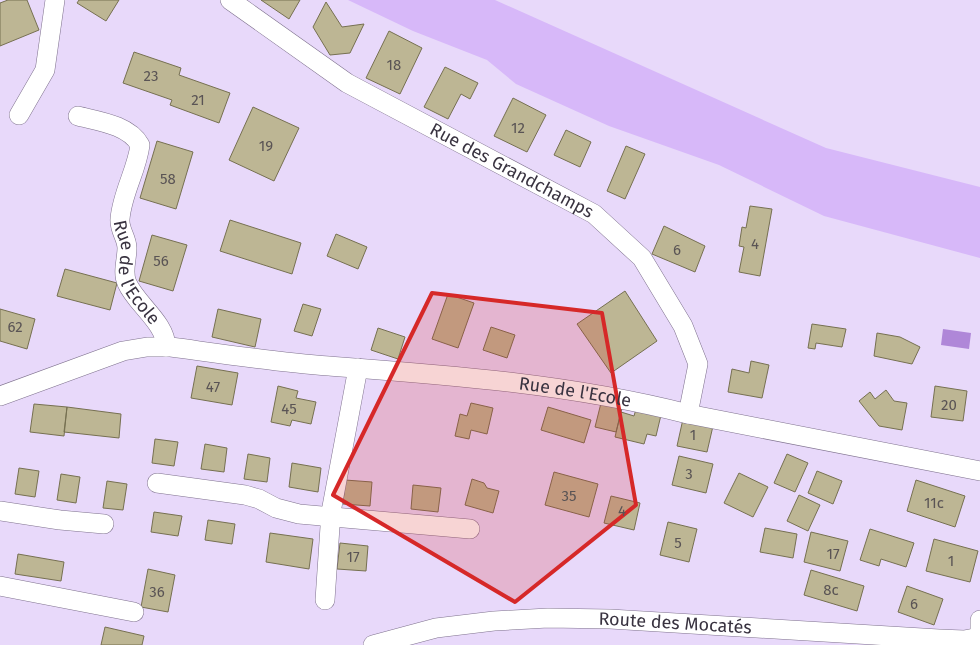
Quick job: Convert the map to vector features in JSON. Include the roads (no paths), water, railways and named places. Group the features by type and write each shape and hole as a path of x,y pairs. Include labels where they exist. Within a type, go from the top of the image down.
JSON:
{"street":[{"path":"19,115 45,70 55,0"},
{"name":"Rue des Grandchamps","path":"230,0 347,83 594,214 642,258 683,326 698,364 688,414"},
{"name":"Rue de l'Ecole","path":"78,116 114,126 133,137 140,145 139,154 129,180 120,220 127,246 125,277 132,292 161,330 165,338 166,347"},
{"name":"Rue de l'Ecole","path":"0,396 123,351 147,347 166,347 326,366 461,376 570,390 645,402 688,414 980,471"},
{"path":"325,600 331,518 358,368"},
{"path":"158,483 245,495 289,512 331,518 470,529"},
{"path":"0,511 104,524"},
{"path":"0,586 134,612"},
{"name":"Route des Mocatés","path":"373,645 436,628 494,621 548,618 610,619 930,639 972,639"},
{"path":"972,639 980,620"}]}
